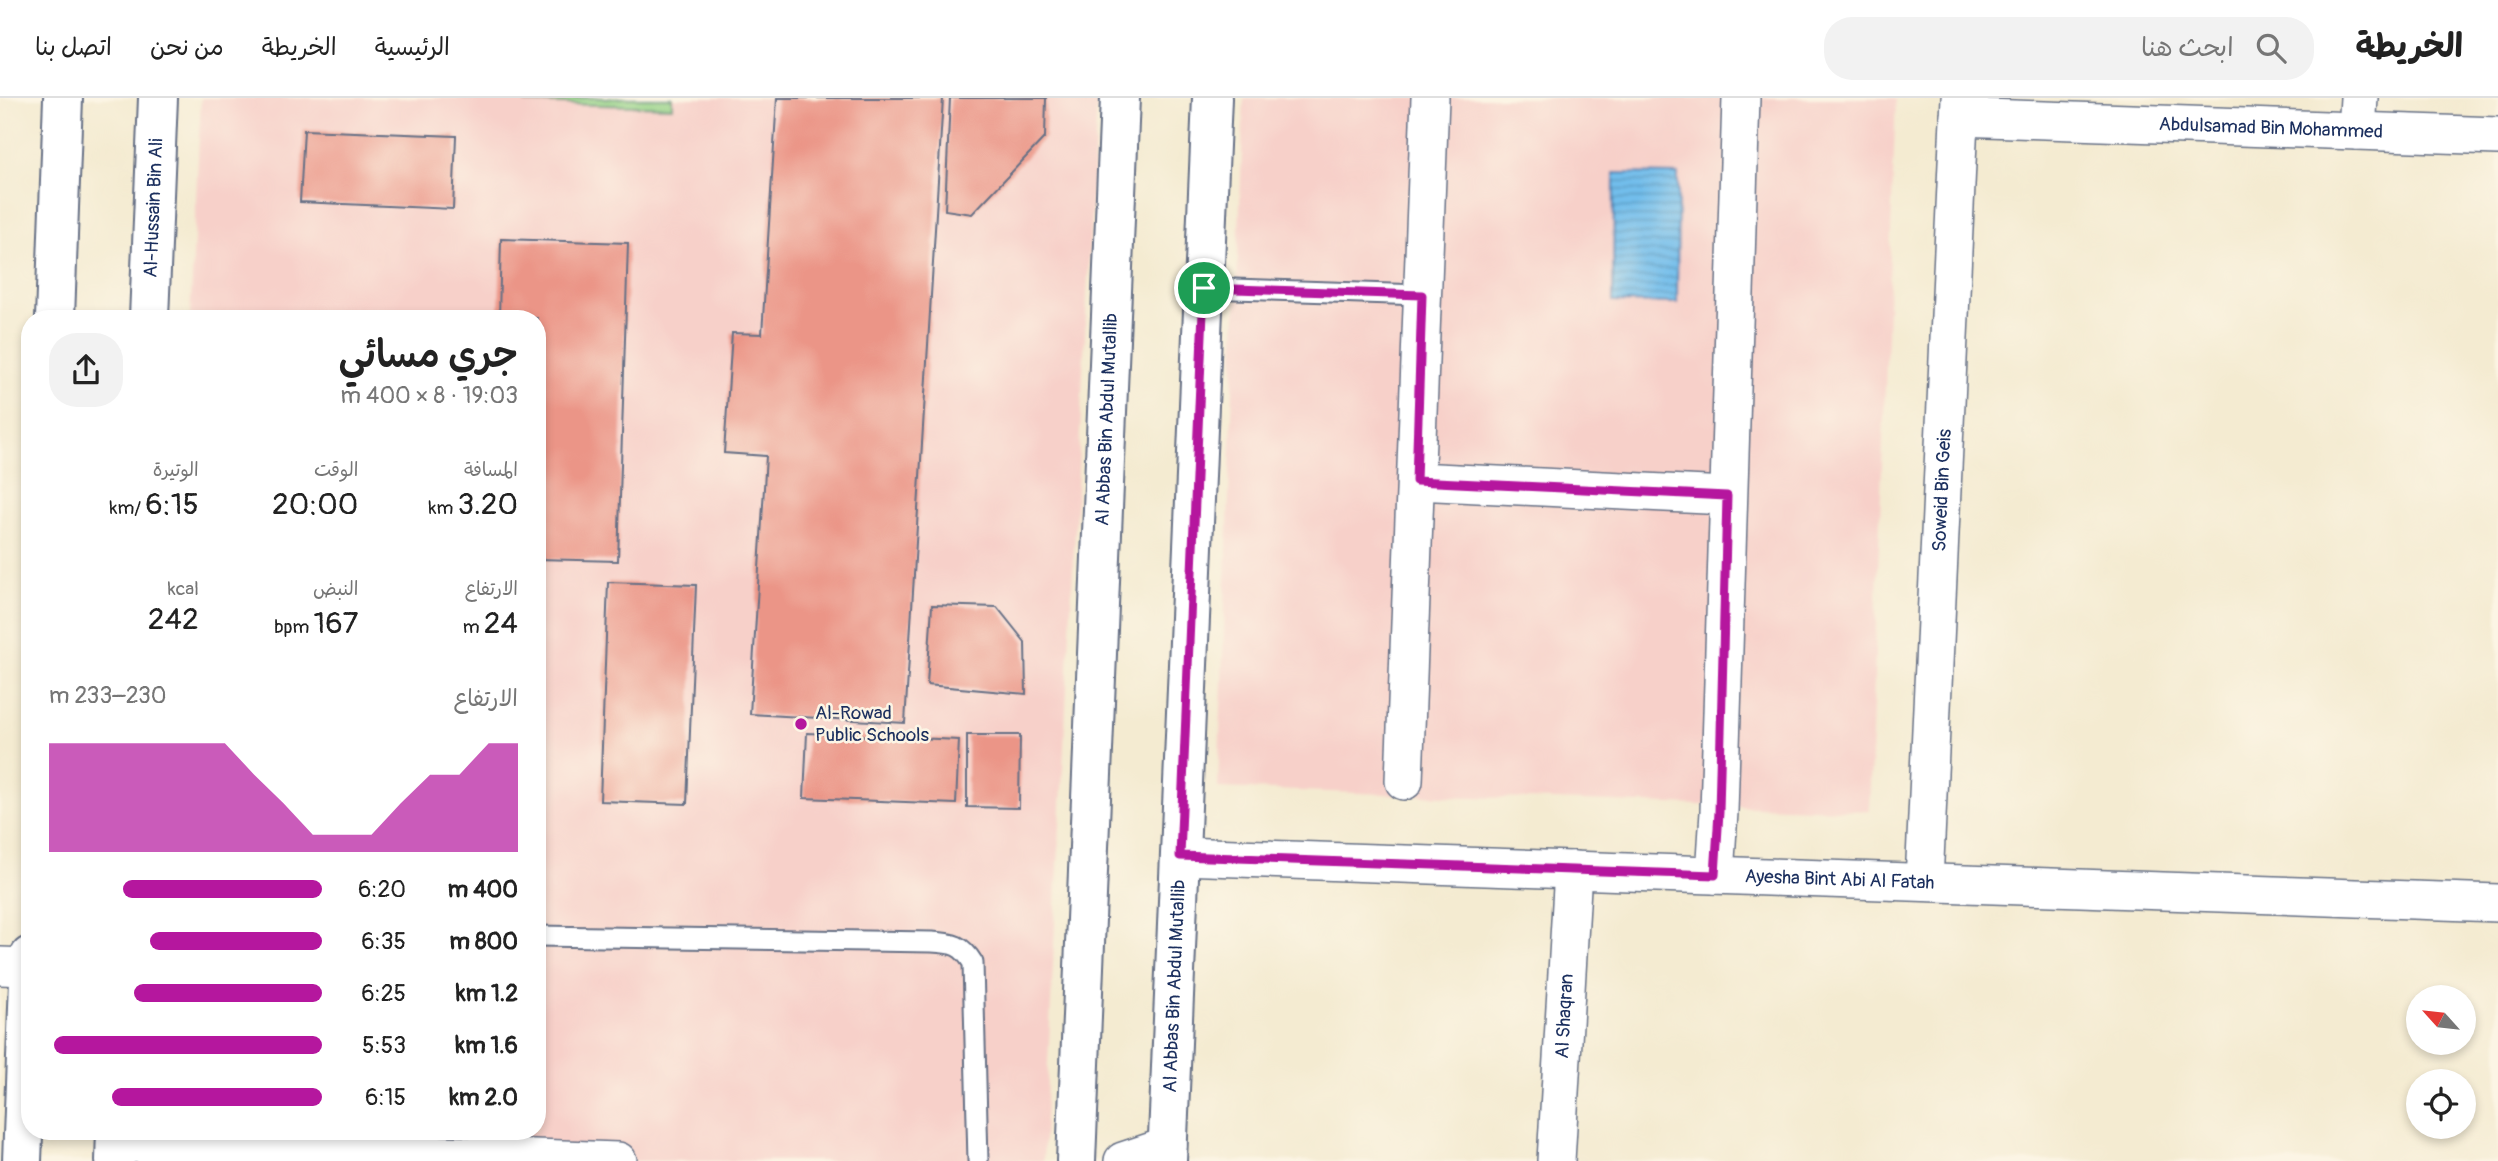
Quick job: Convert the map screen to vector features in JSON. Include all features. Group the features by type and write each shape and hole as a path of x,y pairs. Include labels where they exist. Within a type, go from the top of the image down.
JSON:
{"street":[{"path":"55,310 63,98"},
{"name":"Al-Hussain Bin Ali","path":"149,310 158,98"},
{"name":"Al Abbas Bin Abdul Mutallib","path":"1076,1161 1119,98"},
{"name":"Al Abbas Bin Abdul Mutallib","path":"1163,1156 1180,856 1212,98"},
{"path":"1404,781 1430,98"},
{"path":"1715,875 1741,98"},
{"name":"Abdulsamad Bin Mohammed","path":"1960,108 2358,115 2498,136"},
{"name":"Soweid Bin Geis","path":"1924,882 1960,108"},
{"path":"1416,481 1727,496"},
{"name":"Ayesha Bint Abi Al Fatah","path":"1180,856 2498,903"},
{"name":"Al Shaqran","path":"1556,1161 1573,870"},
{"path":"0,966 21,967"},
{"path":"22,1161 23,1140"},
{"path":"116,1145 618,1161"},
{"path":"1123,1161 1163,1156"}],"lane":[{"path":"1204,288 1422,295"},
{"path":"546,936 932,942 948,943 964,949 973,963 978,1161"},
{"path":"348,1152 377,1140"}],"shaded area":[{"name":"Al-Rowad Public Schools","path":"201,98 1097,98 1043,1161 148,1161 149,1140 546,1140 546,310 190,310"},
{"path":"1244,98 1896,98 1869,811 1218,788"}],"green space":[{"path":"525,98 672,98 672,107 525,103"}],"water":[{"path":"1614,173 1678,174 1677,303 1613,302"}],"building":[{"path":"777,98 943,98 905,723 750,714 766,456 724,453 732,333 762,334"},
{"path":"950,98 1046,98 1045,137 972,214 945,210"},
{"path":"304,130 456,136 453,209 300,202"},
{"path":"501,239 628,243 618,561 546,559 546,310 499,310"},
{"path":"608,582 696,585 687,804 600,801"},
{"path":"932,605 997,607 1025,642 1026,694 927,685"},
{"path":"807,733 959,740 956,804 804,798"},
{"path":"967,735 1020,735 1019,808 967,807"}],"place":[{"name":"Al-Rowad Public Schools","path":"801,724"}],"route":[{"path":"1204,288 1422,295 1416,481 1727,496 1715,875 1180,856 1204,288"}]}
